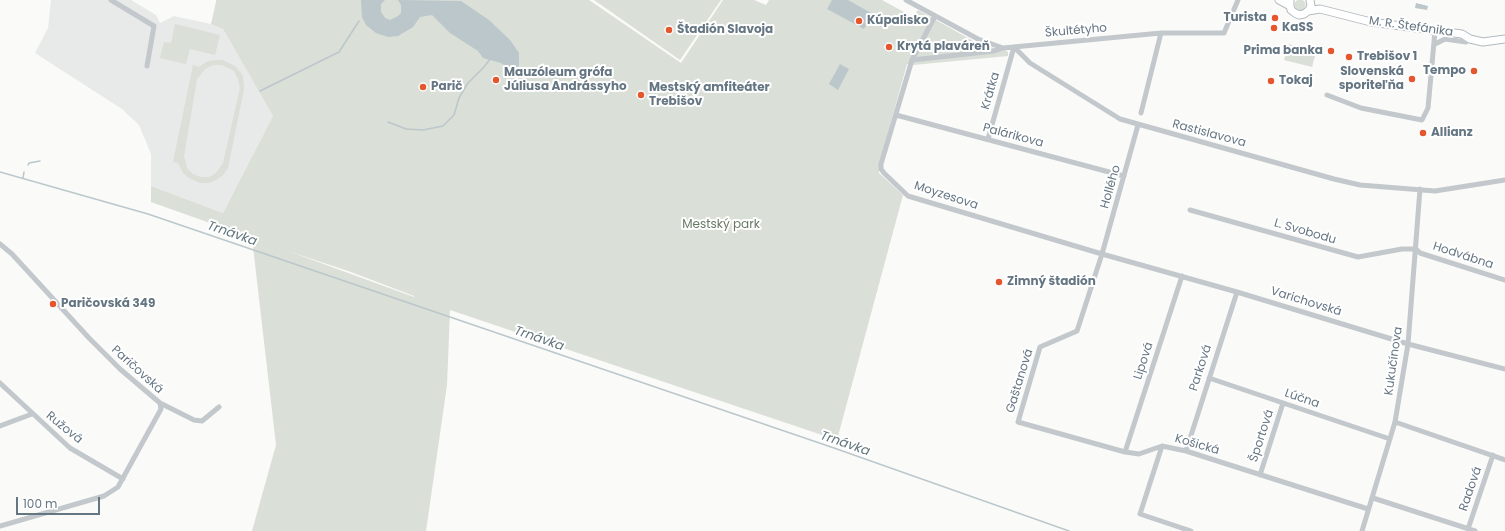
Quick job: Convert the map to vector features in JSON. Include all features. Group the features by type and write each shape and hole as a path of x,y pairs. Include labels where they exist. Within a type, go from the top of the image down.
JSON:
{"street":[{"path":"111,0 154,26 147,66"},
{"name":"Škultétyho","path":"906,0 978,39 1003,48 1161,33 1224,33 1238,0"},
{"path":"1280,0 1290,3"},
{"path":"1308,11 1310,8 1310,1"},
{"name":"M. R. Štefánika","path":"1310,1 1320,9"},
{"name":"M. R. Štefánika","path":"1290,3 1291,10 1297,14 1304,14 1308,11 1320,9 1371,22 1462,34 1470,39 1483,42 1504,40"},
{"name":"Moyzesova","path":"935,16 912,60 881,169 908,196 1102,254"},
{"path":"1328,96 1361,108 1422,120 1428,108 1435,31"},
{"path":"1141,113 1161,33"},
{"path":"1435,44 1445,39 1466,42 1470,39"},
{"name":"Rastislavova","path":"1014,47 1030,63 1120,119 1334,179 1360,185 1435,191 1505,180"},
{"name":"Krátka","path":"988,139 1014,47"},
{"path":"912,60 994,51 1003,48"},
{"name":"Palárikova","path":"896,115 1124,176"},
{"name":"Hollého","path":"1102,254 1138,125"},
{"name":"Kukučínova","path":"1362,531 1395,422 1408,344 1420,189"},
{"name":"L. Svobodu","path":"1190,210 1358,257 1402,249 1416,249"},
{"name":"Paričovská","path":"0,244 12,254 89,338 120,369 160,404 160,409 118,487 104,496 0,526"},
{"name":"Hodvábna","path":"1416,249 1420,253 1505,280"},
{"name":"Varichovská","path":"1102,254 1237,292 1408,344 1505,369"},
{"name":"Gaštanová","path":"1018,422 1040,347 1077,331 1102,254"},
{"name":"Lipová","path":"1125,452 1182,276"},
{"name":"Parková","path":"1186,451 1208,378 1237,292"},
{"name":"Lúčna","path":"1208,378 1390,439"},
{"name":"Ružová","path":"0,383 70,448 123,479"},
{"name":"Športová","path":"1260,475 1283,403"},
{"path":"160,404 194,420 202,421 219,407"},
{"path":"0,426 32,414"},
{"name":"Košická","path":"1018,422 1125,452 1139,454 1162,446 1186,451 1368,509"},
{"path":"1395,422 1505,460"},
{"path":"1162,446 1140,514 1191,531"},
{"name":"Radová","path":"1468,529 1492,455"},
{"path":"1373,498 1475,531"}],"shaded area":[{"path":"51,0 131,0 156,15 160,23 174,16 211,24 223,29 273,116 223,213 151,186 151,154 139,125 122,109 35,53 48,28"},
{"path":"361,0 385,0 381,4 381,12 385,18 390,20 401,13 401,5 398,0 461,1 489,20 510,40 519,53 519,65 515,70 511,70 501,63 483,58 478,51 450,33 432,15 420,17 413,27 398,36 388,37 376,33 366,25 362,17"},
{"name":"Kúpalisko","path":"832,0 848,0 873,14 864,29 827,9"},
{"path":"1416,3 1428,6 1427,10 1415,8"},
{"path":"840,64 849,69 838,90 829,84"}],"green space":[{"path":"1300,-1 1304,1 1306,5 1304,9 1300,11 1296,9 1294,5 1296,1"},
{"name":"Mestský park","path":"216,0 589,0 681,63 723,0 754,0 766,5 769,0 882,0 913,17 918,10 975,42 1005,50 1008,52 1008,56 913,65 907,64 879,165 879,173 903,195 837,440 450,310 447,385 426,531 252,531 276,445 252,238 151,202 151,186 223,213 273,116 223,29 211,24","holes":["288,251 351,272 414,296 414,297"]},
{"name":"Štadión Slavoja","path":"594,0 721,0 680,60"},
{"path":"175,24 220,35 215,55 190,49 186,64 160,58 164,42 171,43"},
{"path":"1289,44 1316,52 1312,67 1284,60"},
{"path":"223,60 235,66 243,76 244,89 228,168 223,175 216,180 209,183 200,183 189,178 183,173 178,163 173,162 193,65 199,67 206,62","holes":["213,65 222,65 234,71 240,88 223,163 216,173 209,177 201,177 193,174 187,168 184,156 197,79 205,69"]}],"waterway":[{"path":"260,91 339,52 359,21"},
{"path":"388,122 406,129 423,130 443,126 454,115 459,98 468,83 490,59"},
{"path":"28,165 29,163 40,161"},
{"name":"Trnávka","path":"0,172 148,214 834,448 1069,531"},
{"name":"Trnávka","path":"23,178 24,172"}],"place":[{"name":"Turista","path":"1275,18"},
{"name":"Kúpalisko","path":"859,21"},
{"name":"KaSS","path":"1274,28"},
{"name":"Štadión Slavoja","path":"669,30"},
{"name":"Krytá plaváreň","path":"889,47"},
{"name":"Prima banka","path":"1331,51"},
{"name":"Trebišov 1","path":"1349,57"},
{"name":"Tempo","path":"1474,71"},
{"name":"Slovenská sporiteľňa","path":"1412,79"},
{"name":"Mauzóleum grófa Júliusa Andrássyho","path":"496,80"},
{"name":"Tokaj","path":"1271,81"},
{"name":"Parič","path":"423,87"},
{"name":"Mestský amfiteáter Trebišov","path":"641,95"},
{"name":"Allianz","path":"1423,133"},
{"name":"Zimný štadión","path":"999,282"},
{"name":"Paričovská 349","path":"53,304"}]}
